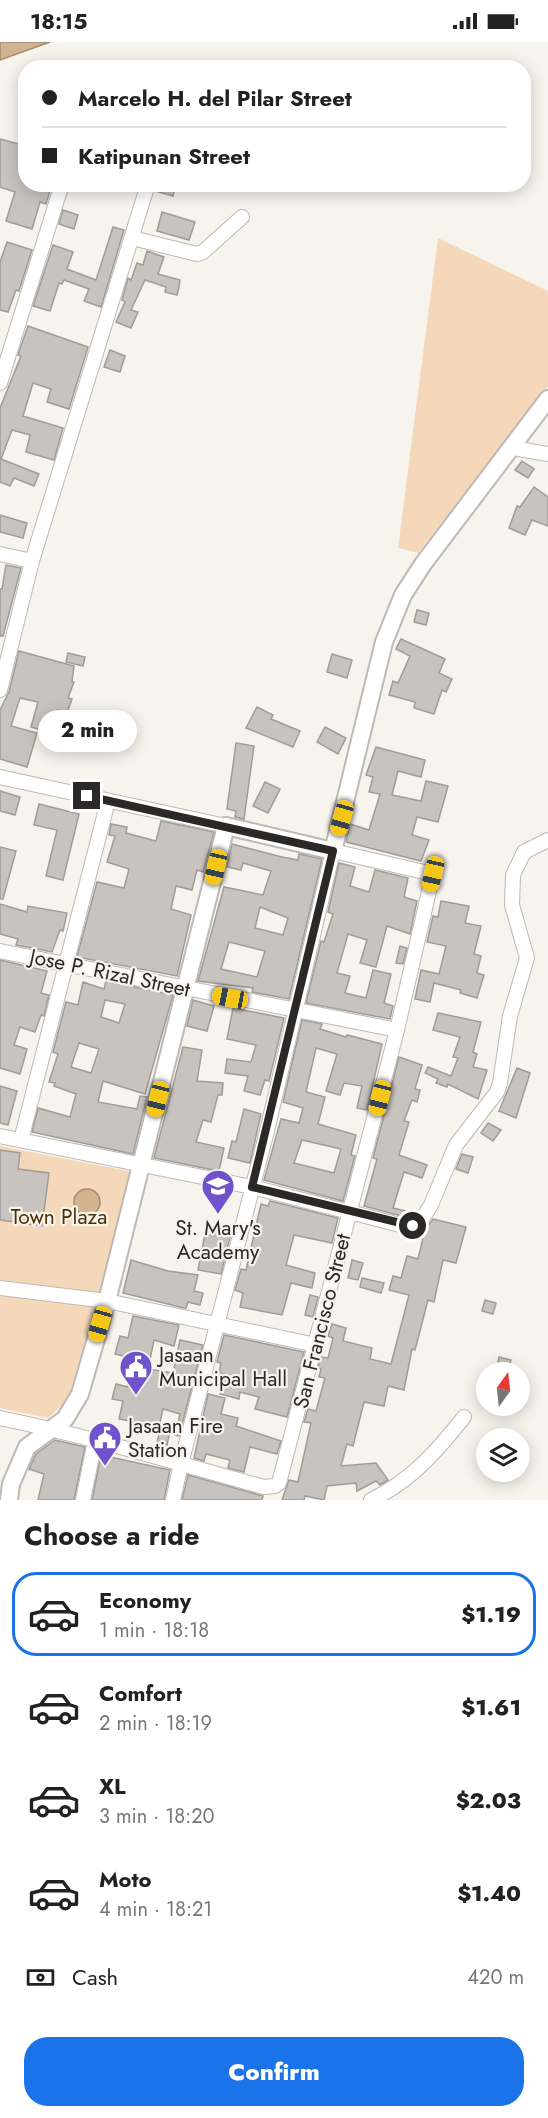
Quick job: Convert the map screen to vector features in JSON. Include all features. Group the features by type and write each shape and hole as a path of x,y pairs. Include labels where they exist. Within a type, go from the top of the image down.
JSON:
{"street":[{"path":"0,383 60,192"},
{"path":"0,690 4,655 146,192"},
{"path":"132,238 197,254 203,252 242,217"},
{"path":"173,1500 219,1323 384,642 403,595 423,564 548,399"},
{"path":"513,448 548,454"},
{"path":"0,554 33,561"},
{"path":"0,777 333,851"},
{"path":"21,1140 64,963 108,801"},
{"path":"9,1500 11,1484 27,1447 69,1413 80,1394 142,1165 226,826"},
{"path":"0,1136 252,1187 404,1226 413,1226 424,1220 456,1145 497,1092 506,1053 512,1007 528,958 512,905 513,875 524,852 548,840"},
{"name":"San Francisco Street","path":"181,1464 264,1486 275,1486 285,1466 397,1030 433,874 333,851"},
{"name":"Jose P. Rizal Street","path":"0,951 397,1030"},
{"path":"0,1288 107,1301 316,1345"},
{"path":"371,1500 406,1480 434,1454 464,1417"},
{"path":"0,1418 51,1428 181,1464"},
{"path":"82,1500 95,1440"}],"green space":[{"path":"438,238 548,291 548,386 418,553 398,548"},
{"name":"Town Plaza","path":"0,1146 132,1172 70,1398 48,1418 0,1408"}],"shaded area":[{"path":"0,42 50,42 0,60"},
{"path":"87,1189 96,1193 100,1202 96,1211 87,1215 78,1211 74,1202 78,1193"}],"building":[{"path":"0,139 18,144 18,192 50,192 46,204 40,202 32,229 6,221 15,192 0,187"},
{"path":"159,192 174,192 173,196"},
{"path":"63,210 78,215 74,229 59,224"},
{"path":"162,212 195,222 189,240 157,231"},
{"path":"113,227 124,230 101,307 84,301 89,289 64,280 62,284 59,283 50,311 33,306 53,245 73,252 67,269 96,280"},
{"path":"7,242 32,250 19,291 16,290 8,312 0,310 0,262"},
{"path":"147,251 164,257 158,274 180,280 179,287 177,295 165,292 166,287 145,280 131,310 138,312 131,328 116,322 125,302 122,300 128,278 131,280 137,263 143,265"},
{"path":"28,326 88,347 69,409 47,402 51,389 33,383 23,416 63,428 54,460 26,452 30,435 12,430 1,459 39,474 34,486 14,478 10,486 0,482 0,408 21,356 18,355"},
{"path":"110,350 125,356 120,372 104,367"},
{"path":"522,461 534,469 528,478 515,470"},
{"path":"534,487 548,497 548,526 532,520 525,535 509,528 517,506 520,507"},
{"path":"0,515 27,523 23,538 0,532"},
{"path":"6,565 21,568 3,636 0,636 0,589 2,589"},
{"path":"417,610 429,613 426,625 414,622"},
{"path":"401,639 445,659 439,673 452,679 446,692 442,690 434,714 414,708 415,702 389,695 393,681 398,683 410,656 396,649"},
{"path":"19,651 74,666 72,682 74,682 68,698 72,699 67,713 58,710 52,733 31,727 38,702 20,698 11,726 37,733 27,767 0,759 0,710 9,692"},
{"path":"68,653 85,657 83,666 66,662"},
{"path":"332,654 352,660 347,678 327,672"},
{"path":"257,707 273,715 271,719 300,731 293,747 246,728"},
{"path":"325,727 346,738 338,754 317,742"},
{"path":"236,743 254,746 244,819 235,817 236,811 227,809"},
{"path":"376,747 425,760 421,777 398,771 392,795 421,801 426,781 448,786 438,822 417,817 412,835 429,840 421,861 346,842 350,824 369,830 380,794 369,792 373,777 366,775"},
{"path":"265,782 280,789 268,813 253,806"},
{"path":"0,791 20,797 15,815 0,811"},
{"path":"39,804 79,814 63,880 46,876 57,830 34,825"},
{"path":"161,821 214,832 203,872 197,870 192,890 176,886 171,909 191,915 177,976 77,957 97,882 124,888 129,869 107,862 115,836 109,835 111,824 127,827 126,833 156,841"},
{"path":"232,844 298,860 299,854 322,859 289,999 252,992 253,988 198,981 224,887 263,895 271,871 243,863 241,870 227,867","holes":["260,907 288,918 283,935 255,928","229,942 265,951 257,977 221,969"]},
{"path":"0,847 16,851 3,899 0,899"},
{"path":"339,863 355,867 350,886 369,892 375,870 408,878 404,897 417,901 410,934 387,926 376,967 360,963 367,940 348,934 337,973 350,976 345,993 366,998 373,970 391,974 384,1003 393,1006 390,1019 306,1003 321,941 324,942 333,914 328,912"},
{"path":"441,901 469,906 465,923 481,926 474,954 481,956 477,973 484,975 477,998 460,993 461,990 434,983 430,1002 415,999 421,970 439,974 446,946 427,942 433,916 438,917"},
{"path":"0,904 27,912 28,906 67,913 63,931 60,930 52,952 16,945 18,939 0,934"},
{"path":"400,946 407,948 403,964 396,963"},
{"path":"0,960 47,971 41,993 49,995 44,1016 41,1015 35,1032 20,1027 14,1045 27,1049 20,1074 0,1068"},
{"path":"106,981 173,995 145,1094 103,1081 98,1102 137,1109 140,1096 147,1097 133,1154 32,1132 38,1108 70,1117 76,1094 49,1082 58,1054 53,1052 66,1002 78,1005 83,982 104,989","holes":["105,1000 125,1004 119,1023 101,1017","79,1043 99,1049 91,1073 71,1067"]},
{"path":"193,1000 214,1006 207,1031 187,1026"},
{"path":"233,1008 284,1018 269,1081 265,1080 260,1095 244,1091 248,1076 225,1073 227,1059 251,1062 256,1045 227,1039"},
{"path":"438,1013 481,1022 473,1052 477,1054 473,1067 487,1070 478,1099 448,1084 447,1087 436,1083 438,1079 425,1073 428,1067 451,1076 458,1058 453,1057 460,1037 433,1030"},
{"path":"302,1020 322,1024 320,1029 346,1037 347,1035 382,1044 367,1110 357,1108 362,1086 344,1083 340,1095 326,1091 337,1054 316,1048 306,1092 325,1097 318,1124 356,1135 351,1155 355,1156 343,1201 264,1180 281,1119 299,1123 303,1108 283,1102","holes":["302,1140 341,1149 334,1173 294,1163"]},
{"path":"183,1047 202,1050 197,1081 223,1083 222,1095 218,1095 211,1122 203,1120 196,1142 224,1148 219,1171 154,1158"},
{"path":"399,1057 422,1065 415,1089 420,1090 417,1102 412,1100 404,1121 409,1122 399,1155 427,1165 422,1178 404,1172 393,1208 410,1212 409,1216 405,1217 364,1206 377,1159 373,1158"},
{"path":"517,1068 530,1073 516,1118 499,1111"},
{"path":"0,1086 17,1091 8,1125 0,1123"},
{"path":"244,1109 261,1114 250,1163 228,1158 232,1141 236,1142"},
{"path":"488,1123 501,1130 493,1141 481,1133"},
{"path":"0,1150 20,1153 18,1169 49,1173 42,1226 0,1220"},
{"path":"462,1154 473,1157 468,1173 456,1169"},
{"path":"270,1201 338,1218 332,1243 294,1235 286,1265 315,1273 312,1288 291,1283 282,1315 240,1307 243,1293 235,1290 241,1269 246,1270 261,1204 268,1206"},
{"path":"433,1219 466,1227 456,1263 443,1260 434,1302 428,1300 415,1350 412,1349 404,1390 388,1386 384,1406 364,1402 353,1446 347,1444 341,1466 376,1463 388,1480 380,1485 376,1481 357,1491 356,1483 327,1486 324,1500 305,1496 304,1500 282,1500 289,1480 298,1482 311,1423 304,1422 308,1409 316,1411 325,1378 319,1377 321,1369 318,1368 321,1357 328,1358 333,1338 328,1336 332,1324 346,1328 343,1341 372,1348 370,1359 391,1364 409,1295 389,1290 393,1276 401,1278 407,1256 418,1259 425,1230"},
{"path":"215,1233 230,1237 221,1274 198,1270 205,1234 214,1236"},
{"path":"131,1260 168,1271 198,1275 194,1291 203,1293 200,1305 188,1302 184,1308 123,1293"},
{"path":"352,1260 363,1263 358,1280 348,1278"},
{"path":"362,1278 384,1283 381,1293 360,1287"},
{"path":"310,1295 318,1297 313,1317 305,1315"},
{"path":"485,1300 496,1303 493,1314 482,1311"},
{"path":"133,1316 179,1325 174,1346 154,1340 148,1369 173,1373 180,1340 203,1345 179,1436 175,1435 180,1414 163,1409 159,1427 119,1419 123,1401 112,1399 116,1384 128,1387 135,1359 115,1354 120,1336 128,1338"},
{"path":"224,1335 304,1352 287,1417 255,1409 259,1397 240,1392 239,1399 220,1394 225,1374 219,1373 221,1363 217,1362"},
{"path":"499,1357 511,1360 510,1362 498,1362"},
{"path":"208,1394 225,1398 221,1414 238,1418 236,1426 281,1441 277,1454 250,1447 244,1472 228,1468 230,1460 206,1454 204,1461 194,1458"},
{"path":"160,1429 170,1431 167,1445 157,1443"},
{"path":"55,1440 85,1447 74,1500 38,1500 44,1474 29,1469 36,1454"},
{"path":"101,1455 170,1470 164,1500 92,1500"},
{"path":"188,1475 263,1496 262,1500 182,1500"}],"place":[{"name":"St. Mary's Academy","path":"218,1215"},
{"name":"Jasaan Municipal Hall","path":"136,1396"},
{"name":"Jasaan Fire Station","path":"105,1467"}],"route":[{"path":"87,796 333,851 252,1187 404,1226 413,1226"}]}
